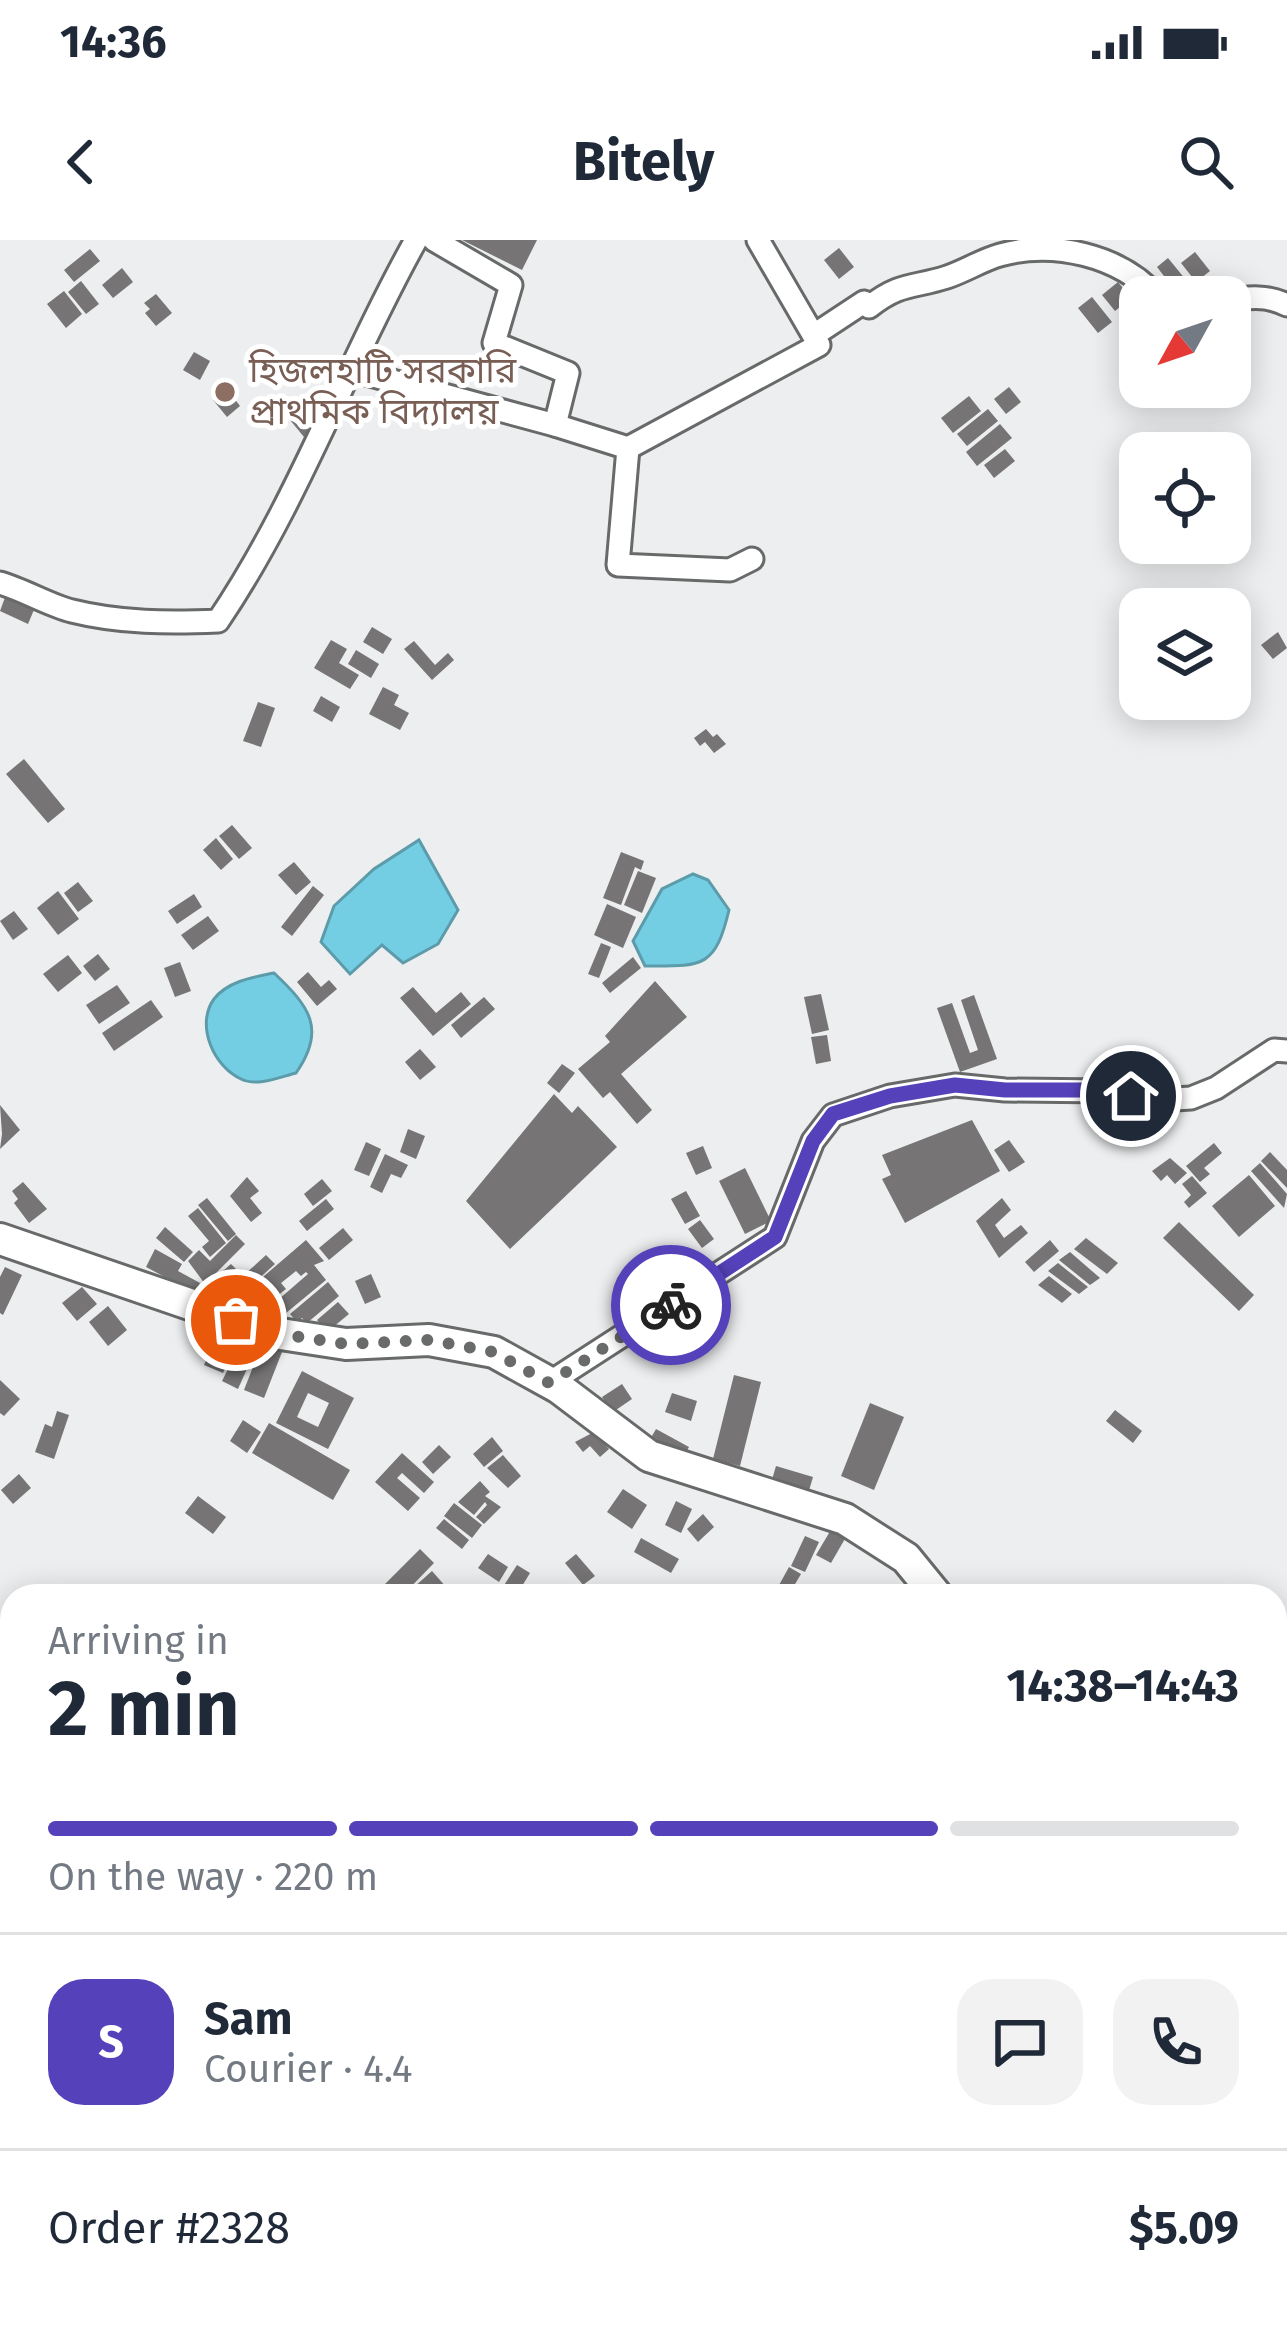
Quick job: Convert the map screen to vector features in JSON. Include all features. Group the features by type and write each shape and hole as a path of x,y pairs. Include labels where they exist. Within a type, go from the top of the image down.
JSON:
{"street":[{"path":"0,583 69,610 159,624 218,621 256,564 348,369 416,240"},
{"path":"434,240 512,285 494,343 568,373 555,425"},
{"path":"348,369 628,448 819,345 758,240"},
{"path":"814,335 864,302 869,307 894,288 946,277 998,255 1034,249 1073,251 1129,276"},
{"path":"1251,298 1275,298 1287,304"},
{"path":"628,448 618,565 730,570 752,559"},
{"path":"549,1383 775,1237 813,1141 833,1114 890,1096 955,1085 1107,1090 1159,1100 1191,1097 1216,1088 1274,1050 1287,1051"},
{"path":"0,1239 274,1333 346,1344 429,1340 494,1352 549,1383 649,1456 845,1519 906,1558 927,1584"}],"water":[{"path":"419,840 458,910 438,944 403,963 382,945 350,974 321,942 334,906 374,869"},
{"path":"693,874 708,880 729,910 718,944 693,964 645,966 633,941 662,889"},
{"path":"274,973 305,1008 311,1043 296,1073 247,1081 223,1065 210,1044 209,1009 226,988"}],"building":[{"path":"462,240 537,240 522,270"},
{"path":"839,248 854,267 839,279 824,260"},
{"path":"90,249 100,261 74,282 64,270"},
{"path":"1195,252 1210,271 1191,276 1181,263"},
{"path":"1168,258 1183,276 1164,276 1157,267"},
{"path":"122,268 133,282 113,298 102,285"},
{"path":"81,281 99,304 86,314 68,292"},
{"path":"1118,282 1119,308 1115,311 1102,295"},
{"path":"64,291 82,314 66,328 47,304"},
{"path":"156,294 172,313 156,326 145,313 150,309 144,303"},
{"path":"1092,297 1112,322 1098,333 1078,308"},
{"path":"194,352 210,361 200,380 183,370"},
{"path":"1009,387 1021,402 1006,414 994,399"},
{"path":"227,389 240,406 227,417 213,400"},
{"path":"969,396 981,411 953,433 941,418"},
{"path":"306,407 319,424 304,437 290,420"},
{"path":"988,409 998,421 967,446 957,434"},
{"path":"1000,424 1012,438 977,466 966,452"},
{"path":"1005,449 1015,461 994,478 984,465"},
{"path":"7,592 36,605 28,624 0,611"},
{"path":"372,627 392,639 383,654 363,642"},
{"path":"1278,632 1287,648 1273,659 1261,645"},
{"path":"331,640 347,649 339,663 359,675 350,689 314,668"},
{"path":"414,641 435,665 448,653 454,660 432,680 404,649"},
{"path":"356,650 379,664 371,678 348,664"},
{"path":"383,687 399,695 394,705 409,713 400,730 369,714"},
{"path":"321,696 340,707 332,722 313,711"},
{"path":"258,702 275,708 261,747 243,741"},
{"path":"706,729 726,744 714,753 694,738"},
{"path":"24,759 65,809 48,823 6,774"},
{"path":"232,825 252,848 239,859 219,836"},
{"path":"216,838 233,859 221,870 203,850"},
{"path":"621,852 644,861 641,870 635,867 621,905 603,898"},
{"path":"294,862 311,882 296,895 278,875"},
{"path":"638,871 656,878 642,913 624,905"},
{"path":"78,882 93,901 78,912 64,893"},
{"path":"313,886 324,895 292,936 281,927"},
{"path":"58,891 79,919 58,935 37,908"},
{"path":"194,894 202,907 177,924 168,911"},
{"path":"607,904 636,917 623,948 594,935"},
{"path":"14,911 28,929 13,940 0,921"},
{"path":"208,916 219,931 193,950 181,935"},
{"path":"601,943 611,947 599,978 588,974"},
{"path":"98,954 110,969 95,981 83,966"},
{"path":"68,955 82,973 58,992 43,974"},
{"path":"633,957 641,968 610,993 602,983"},
{"path":"180,962 191,991 175,997 164,968"},
{"path":"308,972 321,987 329,980 337,989 317,1006 297,982"},
{"path":"655,981 687,1017 621,1074 652,1110 637,1124 610,1092 603,1098 578,1069 610,1042 605,1036"},
{"path":"117,985 130,1003 99,1024 86,1005"},
{"path":"413,987 436,1013 461,992 471,1004 433,1036 400,998"},
{"path":"821,994 829,1030 812,1034 804,997"},
{"path":"974,995 997,1059 960,1072 937,1008 952,1003 970,1053 978,1050 961,1000"},
{"path":"484,997 495,1009 461,1038 451,1025"},
{"path":"151,1000 163,1017 114,1051 102,1033"},
{"path":"827,1035 831,1061 816,1064 811,1037"},
{"path":"420,1049 436,1067 420,1080 405,1062"},
{"path":"562,1064 575,1073 559,1093 547,1083"},
{"path":"554,1094 572,1113 578,1106 617,1147 510,1249 466,1201"},
{"path":"0,1105 20,1130 0,1149 2,1134"},
{"path":"972,1120 1000,1171 905,1223 882,1179 891,1175 882,1155"},
{"path":"408,1129 425,1136 416,1159 400,1152"},
{"path":"1009,1140 1025,1162 1009,1172 994,1150"},
{"path":"366,1142 381,1149 369,1176 354,1170"},
{"path":"1214,1143 1222,1153 1204,1168 1210,1174 1200,1182 1186,1166"},
{"path":"703,1146 712,1168 696,1175 686,1153"},
{"path":"1270,1152 1287,1170 1287,1188 1261,1161"},
{"path":"385,1154 408,1165 401,1178 391,1174 382,1193 370,1187"},
{"path":"1170,1158 1187,1173 1175,1184 1167,1175 1161,1181 1152,1171"},
{"path":"1260,1163 1287,1194 1284,1208 1251,1171"},
{"path":"745,1168 771,1221 745,1234 719,1181"},
{"path":"1249,1175 1275,1206 1239,1237 1212,1206"},
{"path":"1192,1176 1207,1193 1189,1208 1184,1202 1191,1195 1182,1184"},
{"path":"247,1177 259,1191 250,1198 262,1213 251,1222 230,1196"},
{"path":"322,1179 332,1191 313,1206 304,1194"},
{"path":"23,1182 47,1209 29,1223 14,1203 18,1199 12,1191"},
{"path":"686,1191 700,1216 685,1224 671,1199"},
{"path":"207,1198 236,1234 228,1241 198,1205"},
{"path":"1002,1198 1011,1210 995,1225 1004,1238 1021,1225 1028,1233 999,1258 976,1221"},
{"path":"326,1199 334,1209 307,1231 299,1221"},
{"path":"198,1208 226,1243 210,1257 202,1247 209,1241 188,1216"},
{"path":"700,1220 714,1239 702,1248 688,1229"},
{"path":"1179,1222 1254,1295 1239,1311 1163,1238"},
{"path":"165,1227 193,1252 184,1262 156,1238"},
{"path":"343,1228 353,1240 329,1260 319,1248"},
{"path":"236,1235 245,1244 205,1284 188,1261 199,1250 210,1261"},
{"path":"1086,1238 1118,1263 1107,1274 1074,1249"},
{"path":"306,1240 324,1261 314,1265 326,1280 280,1318 271,1306 308,1274 301,1276 296,1271 281,1283 286,1289 272,1300 257,1282"},
{"path":"1050,1240 1059,1251 1034,1272 1025,1262"},
{"path":"155,1249 182,1264 178,1271 200,1283 195,1293 146,1267"},
{"path":"1070,1252 1100,1278 1090,1285 1059,1260"},
{"path":"266,1255 275,1264 242,1294 233,1284 226,1290 215,1278 231,1264 243,1276"},
{"path":"1058,1263 1088,1287 1079,1294 1048,1271"},
{"path":"5,1267 22,1275 3,1315 0,1277"},
{"path":"371,1274 381,1297 365,1304 355,1281"},
{"path":"1049,1276 1072,1294 1062,1303 1038,1285"},
{"path":"328,1282 339,1296 307,1323 302,1318 297,1322 290,1314"},
{"path":"82,1287 97,1304 77,1321 62,1303"},
{"path":"338,1302 349,1314 327,1332 317,1320"},
{"path":"108,1306 127,1330 108,1346 89,1322"},
{"path":"262,1344 282,1352 264,1398 244,1390"},
{"path":"213,1345 232,1353 223,1373 204,1365"},
{"path":"235,1355 250,1362 238,1389 222,1381"},
{"path":"302,1371 354,1398 328,1449 276,1423","holes":["308,1393 329,1403 318,1427 297,1417"]},
{"path":"734,1375 761,1382 740,1466 713,1459"},
{"path":"0,1380 20,1399 4,1416 0,1413"},
{"path":"622,1384 632,1399 613,1412 602,1397"},
{"path":"672,1393 697,1401 691,1421 665,1412"},
{"path":"870,1403 904,1417 874,1490 841,1476"},
{"path":"1115,1410 1142,1431 1133,1443 1106,1421"},
{"path":"57,1411 69,1415 54,1459 35,1452 45,1424 52,1427"},
{"path":"243,1420 261,1432 247,1453 230,1441"},
{"path":"269,1423 350,1470 333,1500 252,1453"},
{"path":"656,1429 689,1447 681,1462 648,1443"},
{"path":"594,1432 609,1449 600,1457 590,1446 583,1452 575,1442"},
{"path":"492,1437 503,1451 484,1467 473,1454"},
{"path":"439,1445 451,1457 433,1474 422,1462"},
{"path":"402,1453 434,1482 424,1493 402,1473 397,1478 420,1498 408,1511 375,1482"},
{"path":"503,1455 521,1476 508,1488 487,1468"},
{"path":"776,1466 813,1477 808,1494 771,1483"},
{"path":"19,1474 31,1488 13,1504 1,1490"},
{"path":"480,1481 490,1492 485,1496 501,1507 484,1524 476,1517 485,1502 474,1515 458,1502"},
{"path":"623,1489 647,1505 632,1529 607,1512"},
{"path":"198,1496 226,1517 213,1534 185,1513"},
{"path":"676,1501 692,1509 681,1533 665,1525"},
{"path":"454,1503 482,1525 472,1538 444,1516"},
{"path":"703,1514 714,1527 698,1542 687,1529"},
{"path":"444,1519 469,1540 462,1549 436,1528"},
{"path":"832,1528 846,1537 831,1563 816,1555"},
{"path":"805,1536 819,1542 805,1572 791,1566"},
{"path":"641,1538 679,1559 671,1573 634,1552"},
{"path":"420,1549 434,1563 414,1584 385,1584"},
{"path":"488,1554 508,1567 499,1582 478,1568"},
{"path":"576,1554 595,1576 582,1584 565,1563"},
{"path":"517,1565 530,1573 523,1584 505,1584"},
{"path":"789,1567 801,1574 795,1584 780,1584"},
{"path":"432,1571 443,1584 417,1584"}],"way so far":[{"path":"236,1320 274,1333 346,1344 429,1340 494,1352 549,1383 671,1305"}],"place":[{"name":"হিজলহাটি সরকারি প্রাথমিক বিদ্যালয়","path":"225,392"}],"route":[{"path":"671,1305 775,1237 793,1183 813,1141 833,1114 890,1096 955,1085 1107,1090 1131,1096"}]}
